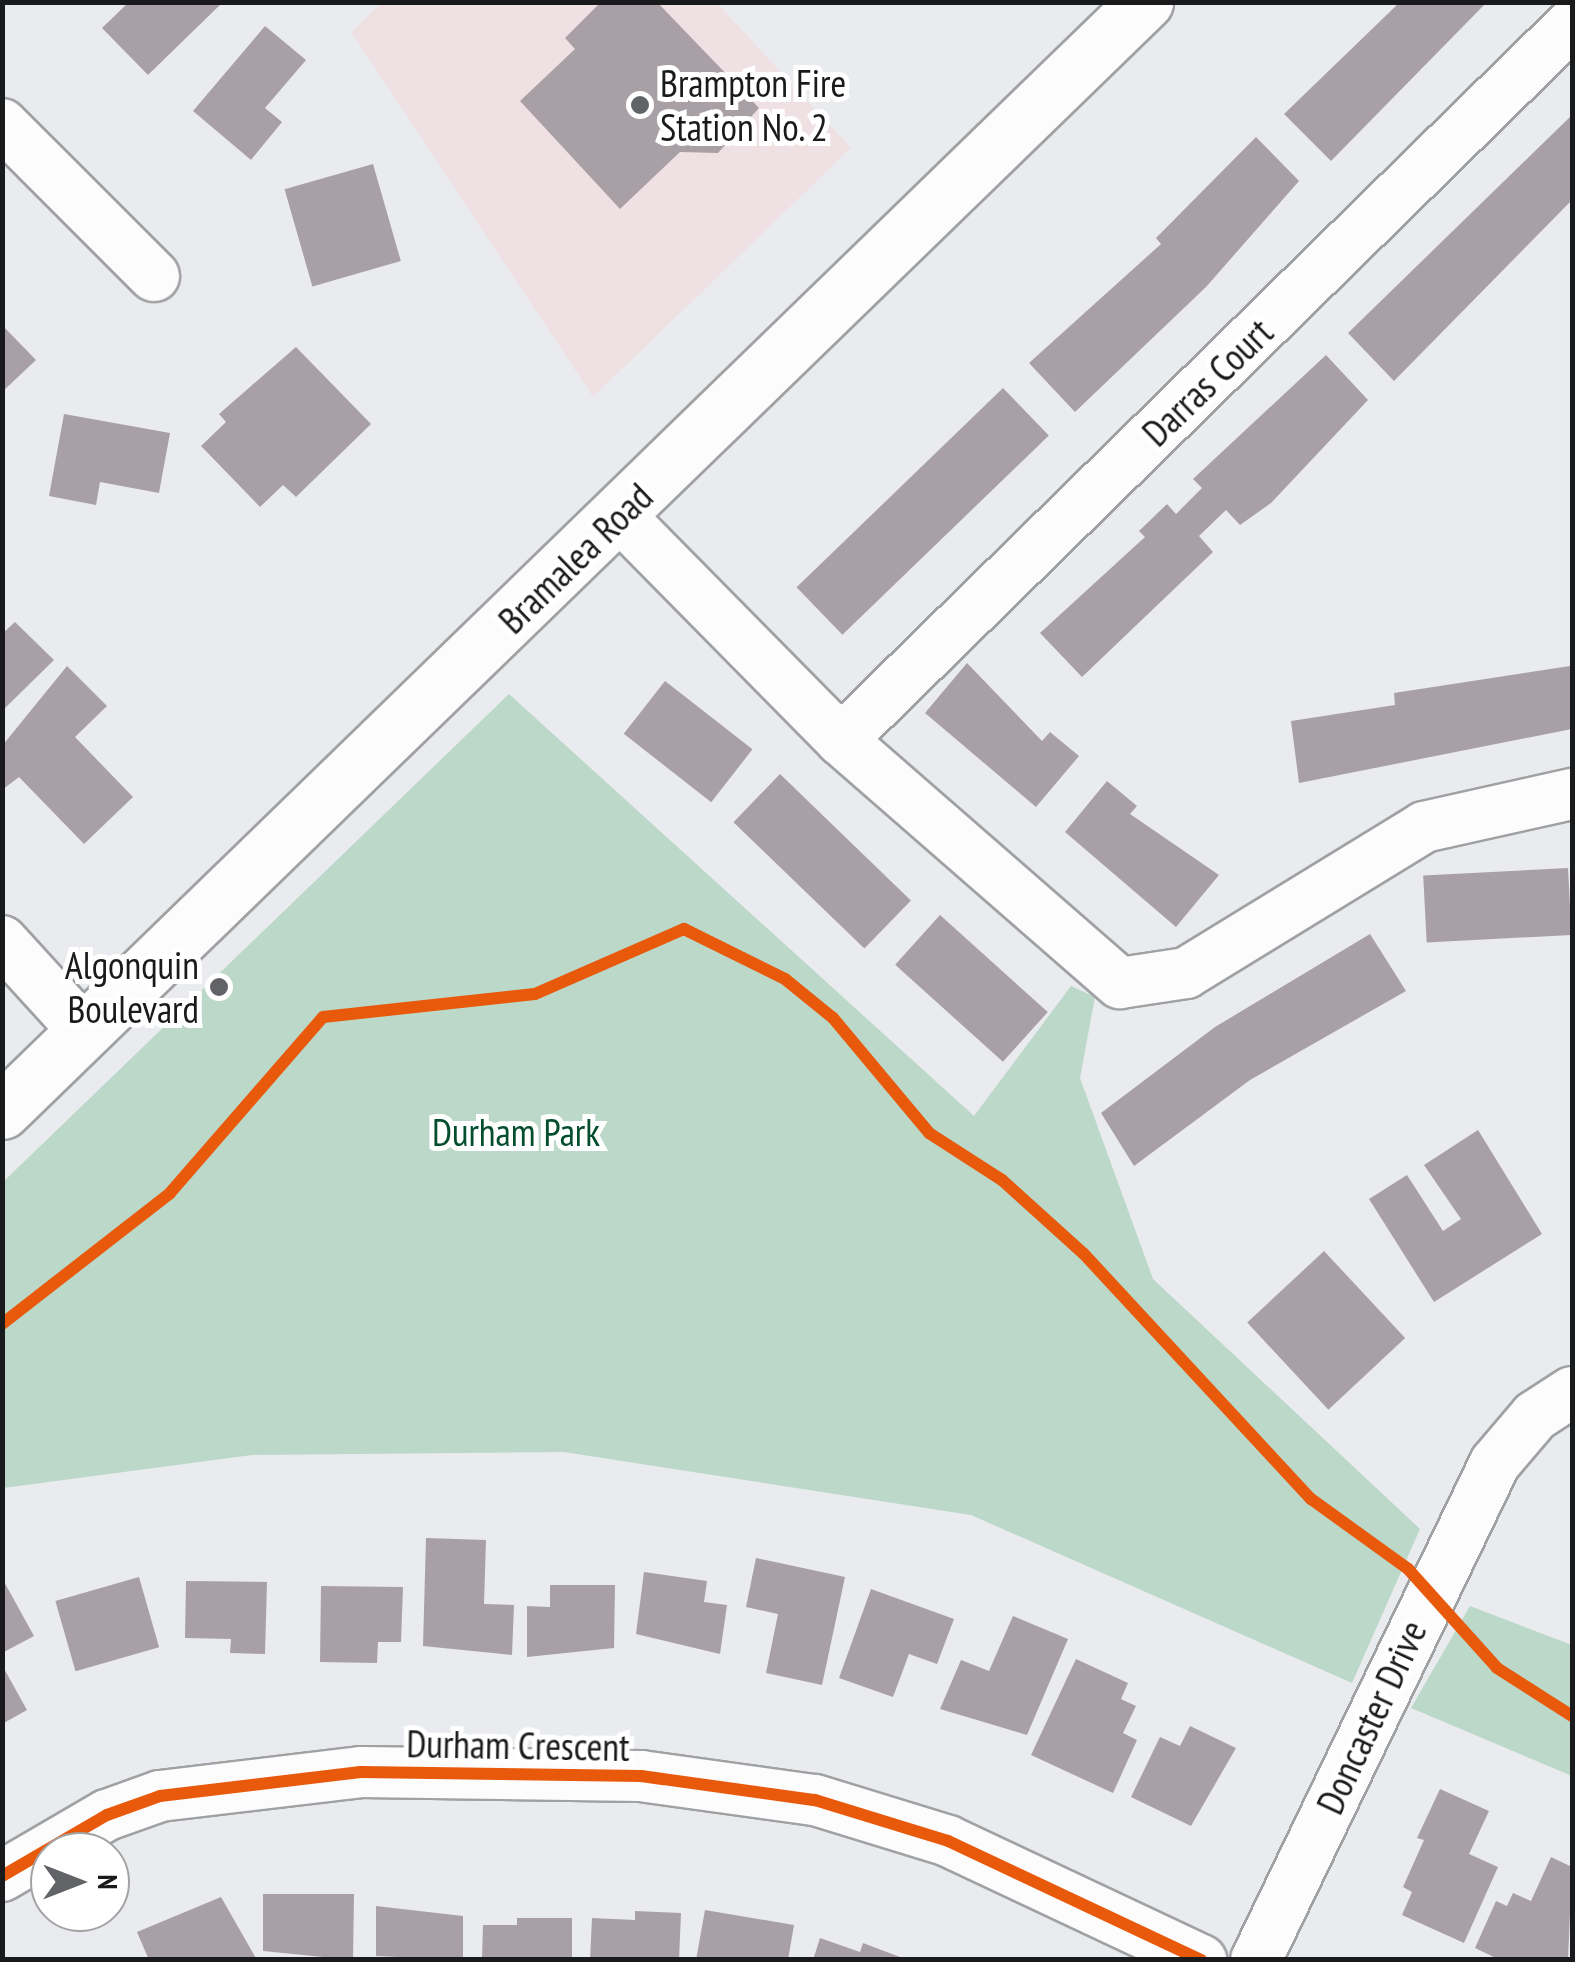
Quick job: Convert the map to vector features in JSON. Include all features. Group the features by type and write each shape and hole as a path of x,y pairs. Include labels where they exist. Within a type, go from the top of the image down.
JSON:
{"main road":[{"name":"Bramalea Road","path":"2,1111 1145,2"}],"street":[{"name":"Darras Court","path":"841,740 1572,24"},
{"path":"2,124 154,276"},
{"path":"619,515 841,740 1120,983 1186,972 1424,827 1572,794"},
{"path":"2,941 84,1031"},
{"name":"Doncaster Drive","path":"1256,1960 1494,1463 1535,1416 1572,1392"},
{"name":"Durham Crescent","path":"2,1876 160,1796 361,1772 642,1776 815,1800 948,1842 1201,1960"}],"shaded area":[{"path":"382,3 717,3 851,148 593,397 351,32"}],"green space":[{"name":"Durham Park","path":"509,694 974,1116 1071,986 1095,997 1080,1078 1153,1279 1420,1529 1352,1683 971,1515 564,1452 252,1455 3,1488 3,1182"},
{"path":"1470,1606 1572,1645 1572,1776 1411,1708"}],"building":[{"path":"129,2 223,2 148,75 102,28"},
{"name":"Brampton Fire Station No. 2","path":"601,2 657,2 759,108 718,153 680,152 620,209 520,101 575,49 565,38"},
{"path":"1400,2 1487,2 1331,161 1284,114"},
{"path":"265,26 306,60 265,108 282,122 251,160 193,111"},
{"path":"1572,115 1572,200 1394,381 1348,333"},
{"path":"1256,137 1299,181 1206,287 1075,412 1029,363 1161,244 1156,238"},
{"path":"373,164 401,261 312,286 285,189"},
{"path":"2,325 36,360 2,392"},
{"path":"296,347 371,424 296,497 283,485 260,507 201,446 226,422 219,414"},
{"path":"1326,355 1368,400 1271,503 1240,525 1226,510 1199,536 1213,552 1082,677 1040,633 1145,537 1139,531 1167,504 1176,514 1202,488 1193,479"},
{"path":"1003,388 1049,435 842,635 797,587"},
{"path":"64,414 170,433 159,493 100,482 96,505 49,496"},
{"path":"15,622 54,660 2,711 2,634"},
{"path":"967,663 1042,741 1050,732 1079,756 1036,807 925,713"},
{"path":"67,666 107,706 75,737 133,797 84,844 19,777 2,790 2,746"},
{"path":"1570,666 1572,729 1299,783 1291,721 1395,705 1394,693"},
{"path":"665,681 752,749 711,802 624,734"},
{"path":"780,774 911,900 864,949 733,822"},
{"path":"1107,781 1137,806 1130,814 1219,875 1176,927 1065,832"},
{"path":"1568,868 1572,935 1427,942 1423,876"},
{"path":"940,915 1048,1012 1003,1062 895,965"},
{"path":"1370,934 1406,991 1250,1080 1134,1166 1101,1113 1215,1027"},
{"path":"1478,1130 1542,1234 1434,1302 1369,1199 1407,1175 1443,1231 1461,1219 1424,1165"},
{"path":"1324,1251 1405,1338 1328,1410 1247,1323"},
{"path":"426,1538 486,1540 484,1604 514,1605 512,1655 423,1646"},
{"path":"756,1558 845,1577 822,1685 766,1673 778,1614 746,1607"},
{"path":"644,1572 707,1581 704,1602 727,1605 720,1654 636,1634"},
{"path":"139,1577 159,1647 75,1671 55,1601"},
{"path":"2,1578 34,1636 2,1653"},
{"path":"186,1581 267,1582 265,1654 230,1653 231,1639 185,1638"},
{"path":"550,1585 615,1585 614,1648 527,1657 527,1606 550,1607"},
{"path":"321,1586 403,1587 401,1642 378,1642 377,1663 320,1662"},
{"path":"871,1589 954,1619 937,1664 909,1654 893,1697 839,1678"},
{"path":"1013,1616 1068,1639 1027,1735 940,1709 961,1660 989,1671"},
{"path":"1076,1659 1128,1683 1121,1699 1136,1706 1123,1733 1137,1740 1113,1793 1031,1755"},
{"path":"2,1665 27,1710 2,1724"},
{"path":"1190,1726 1236,1748 1191,1826 1131,1797 1160,1737 1180,1746"},
{"path":"1440,1789 1489,1811 1469,1854 1498,1867 1464,1943 1402,1915 1412,1892 1403,1887 1424,1840 1417,1838"},
{"path":"1551,1857 1572,1867 1568,1960 1500,1960 1475,1948 1496,1901 1507,1906 1513,1893 1531,1901"},
{"path":"263,1894 354,1894 353,1960 263,1951"},
{"path":"221,1897 257,1960 149,1960 137,1932"},
{"path":"376,1906 463,1916 463,1960 376,1956"},
{"path":"705,1910 794,1925 788,1960 696,1960"},
{"path":"635,1911 681,1913 679,1960 590,1960 592,1918 635,1920"},
{"path":"517,1918 572,1918 572,1960 482,1960 483,1925 517,1925"},
{"path":"820,1938 860,1952 863,1943 908,1960 813,1960"}],"cycle path":[{"path":"2,1324 170,1193 323,1017 535,994 684,929 785,979 833,1018 929,1133 1002,1180 1084,1254 1311,1499 1408,1569 1497,1668 1572,1716"},
{"path":"2,1876 107,1815 160,1796 361,1772 641,1776 815,1800 948,1841 1201,1960"}],"place":[{"name":"Brampton Fire Station No. 2","path":"640,105"},
{"name":"Algonquin Boulevard","path":"219,987"}]}
